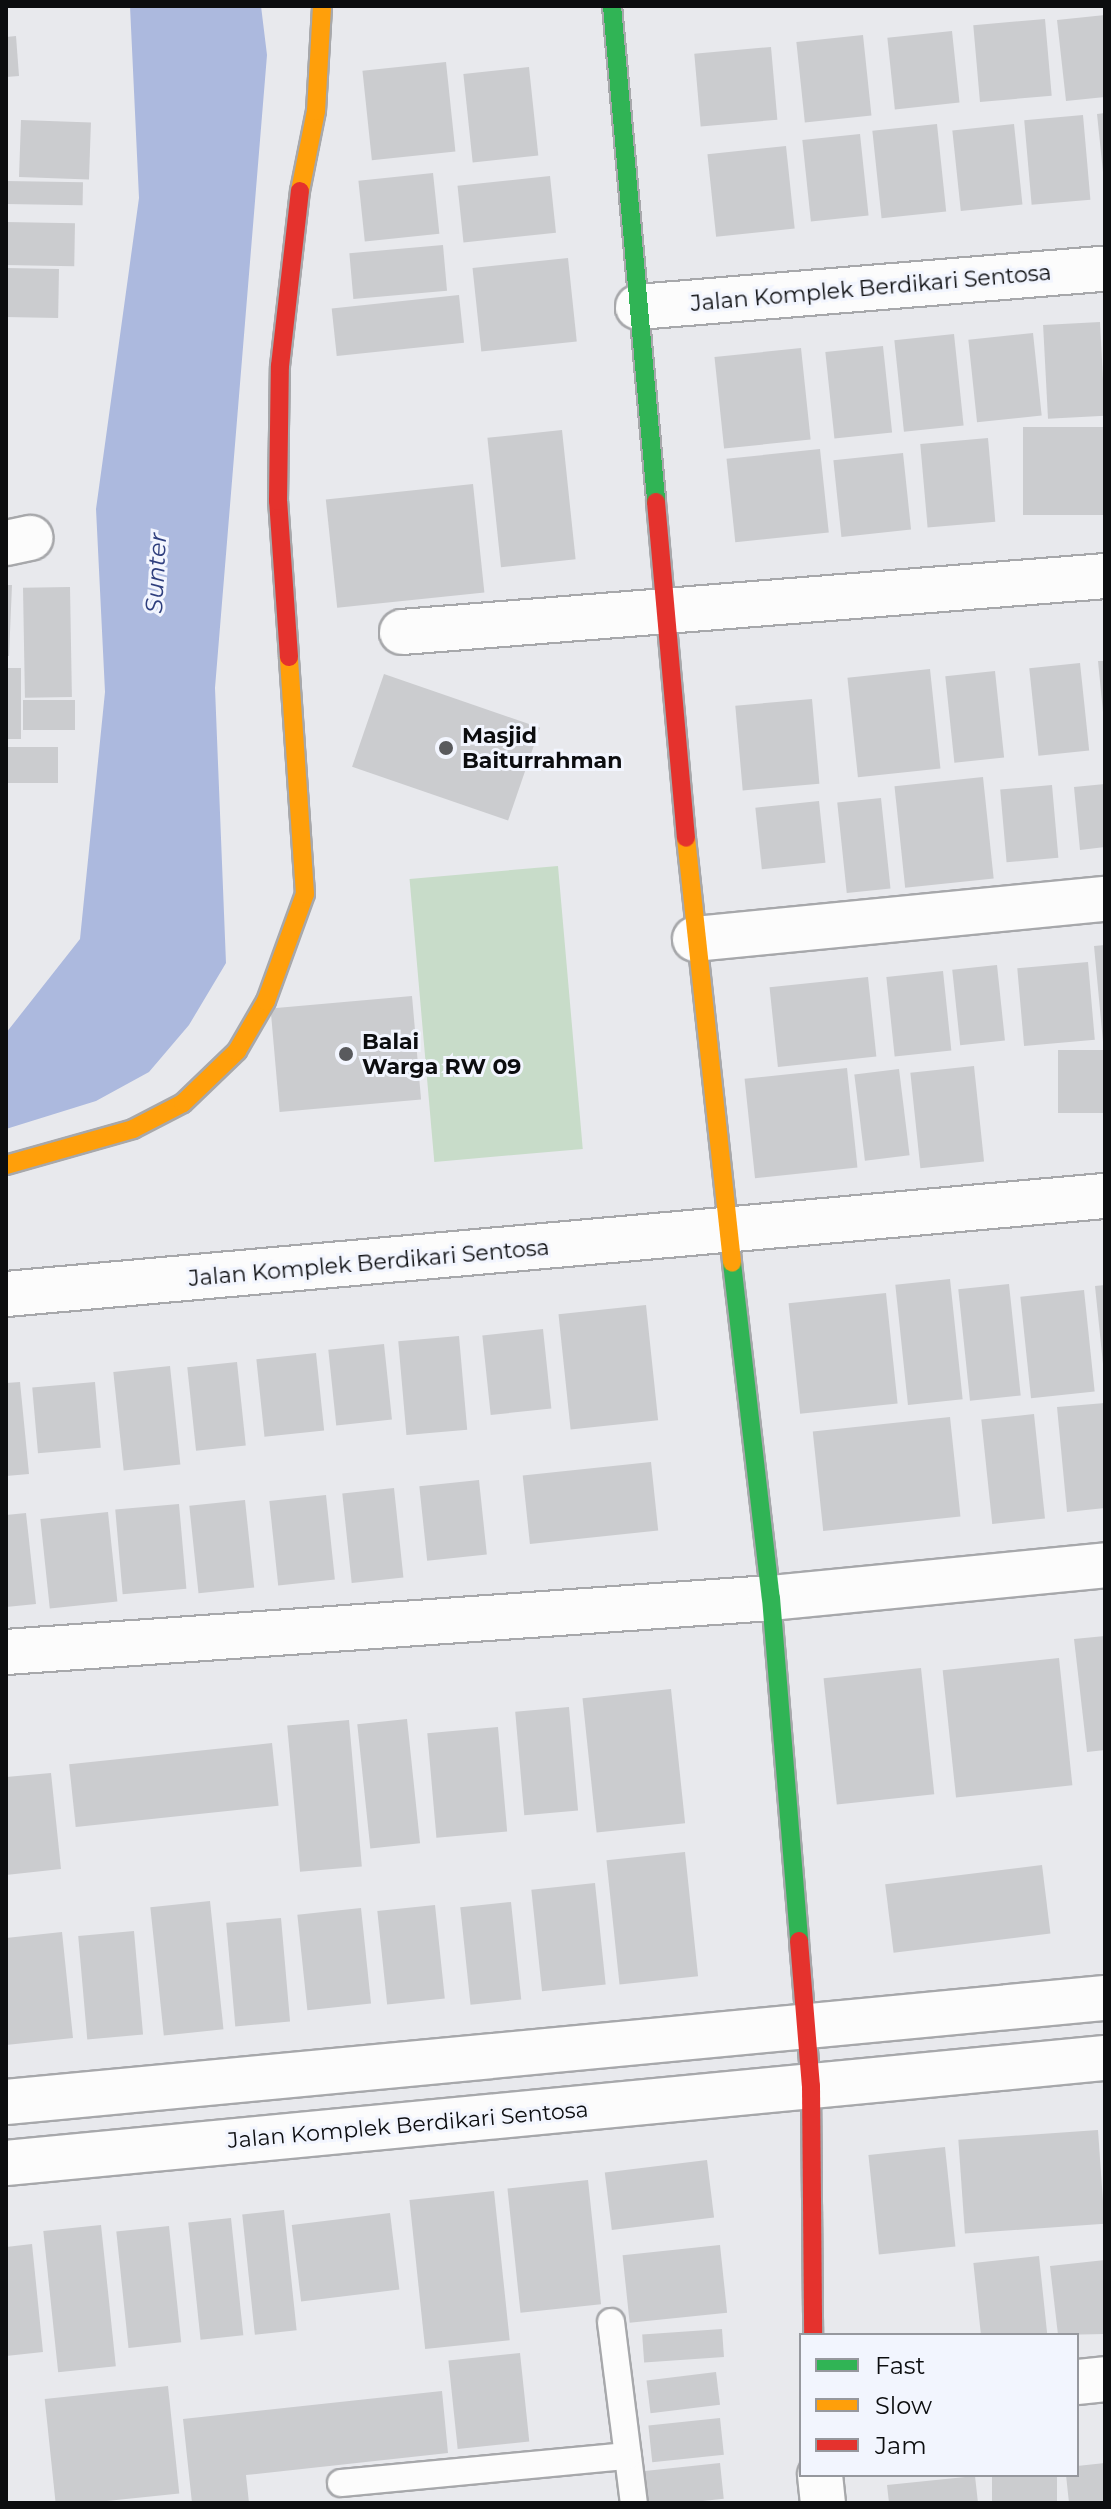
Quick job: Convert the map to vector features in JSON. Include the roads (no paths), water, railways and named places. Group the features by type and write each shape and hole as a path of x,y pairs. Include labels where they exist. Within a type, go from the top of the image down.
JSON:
{"street":[{"path":"6,1165 133,1129 183,1103 237,1051 252,1026 266,1001 305,894 278,501 280,366 292,228 316,111 322,6"},
{"path":"612,6 695,939 732,1232 771,1598 811,2086 813,2333"},
{"name":"Jalan Komplek Berdikari Sentosa","path":"638,307 1105,269"},
{"path":"402,632 1105,576"},
{"path":"695,939 1105,899"},
{"name":"Jalan Komplek Berdikari Sentosa","path":"6,1294 732,1232 1105,1196"},
{"path":"6,1652 771,1598 1105,1565"},
{"path":"6,2102 1105,1998"},
{"name":"Jalan Komplek Berdikari Sentosa","path":"6,2163 1105,2058"},
{"path":"1079,2382 1105,2379"},
{"path":"820,2477 823,2503"}],"lane":[{"path":"611,2322 634,2503"},
{"path":"341,2483 628,2456"}],"water":[{"name":"Sunter","path":"130,6 261,6 267,55 215,688 226,963 189,1025 149,1072 96,1101 6,1129 6,1033 80,939 105,692 96,509 139,198"}],"place":[{"name":"Masjid Baiturrahman","path":"446,748"},
{"name":"Balai Warga RW 09","path":"346,1054"}]}
